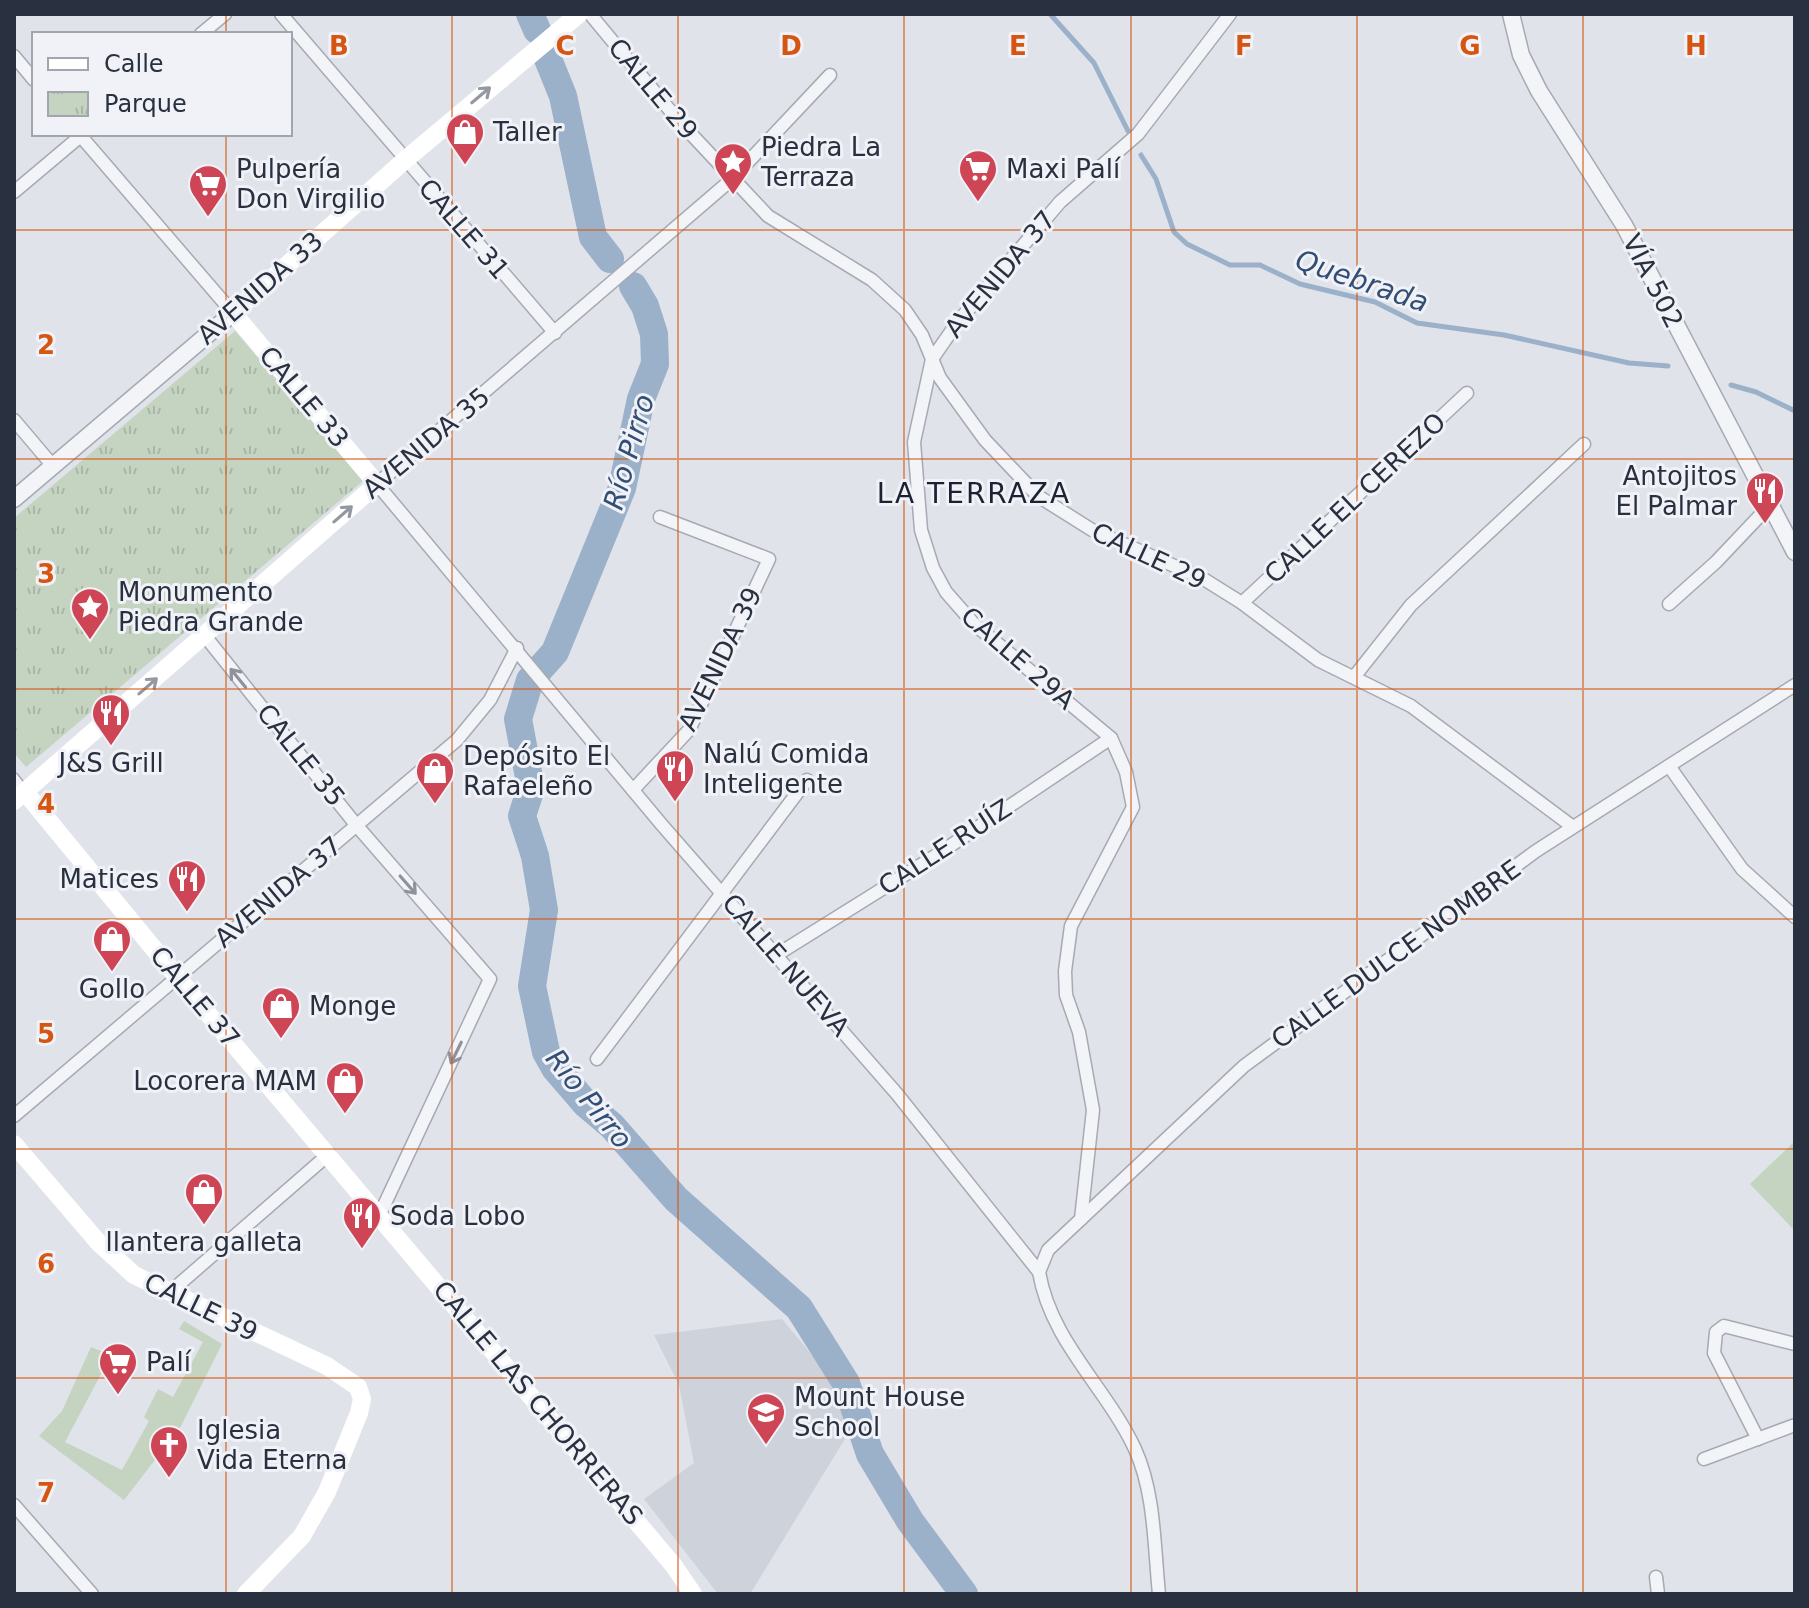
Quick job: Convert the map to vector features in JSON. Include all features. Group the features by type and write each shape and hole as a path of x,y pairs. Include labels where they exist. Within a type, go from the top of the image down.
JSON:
{"main road":[{"name":"AVENIDA 33","path":"233,313 405,160 579,14"},
{"name":"CALLE 33","path":"233,313 377,484"},
{"name":"AVENIDA 35","path":"18,790 205,636 377,484"},
{"name":"CALLE 37","path":"18,790 380,1214"},
{"name":"CALLE 39","path":"14,1144 115,1259 134,1275 352,1381 361,1393 359,1413 327,1492 306,1531 246,1594"},
{"name":"CALLE LAS CHORRERAS","path":"380,1214 664,1553 693,1594"}],"street":[{"path":"203,32 225,14"},
{"name":"CALLE 31","path":"281,14 555,333"},
{"name":"CALLE 29","path":"590,14 731,180 787,231 872,280 905,310 940,378 985,440 1038,496 1092,530 1202,578 1242,603 1318,660 1411,706 1459,738 1573,827"},
{"name":"AVENIDA 37","path":"932,359 957,323 1060,202 1138,134 1230,14"},
{"name":"VÍA 502","path":"1511,14 1521,55 1539,91 1624,225 1795,552"},
{"path":"14,56 32,78"},
{"name":"AVENIDA 35","path":"377,484 731,180 830,75"},
{"path":"14,192 80,136"},
{"name":"CALLE 33","path":"82,136 233,313"},
{"name":"AVENIDA 33","path":"14,499 233,313"},
{"name":"CALLE 29A","path":"932,359 914,442 921,530 933,568 946,592 974,624 1111,738 1126,772 1133,807 1071,926 1065,971 1066,995 1079,1032 1093,1110 1081,1219"},
{"name":"CALLE EL CEREZO","path":"1242,603 1467,393"},
{"path":"14,420 53,466"},
{"path":"1354,677 1411,605 1584,444"},
{"name":"CALLE 33","path":"377,484 529,661"},
{"path":"1669,604 1716,562 1769,506"},
{"name":"AVENIDA 39","path":"633,790 689,730 769,559 660,517"},
{"name":"CALLE 35","path":"205,636 357,826 488,976 490,983 380,1214"},
{"name":"AVENIDA 37","path":"14,1116 473,724 490,700 517,648"},
{"name":"CALLE NUEVA","path":"529,661 633,790 897,1094 1039,1272"},
{"name":"CALLE DULCE NOMBRE","path":"1039,1272 1048,1250 1244,1066 1573,827 1795,685"},
{"name":"CALLE RUÍZ","path":"778,954 935,856 1111,738"},
{"path":"1669,766 1742,869 1795,917"},
{"path":"597,1059 807,780"},
{"path":"169,1293 329,1154"},
{"path":"1039,1272 1043,1297 1061,1335 1134,1447 1143,1471 1159,1594"},
{"path":"1758,1439 1714,1353 1716,1332 1724,1326 1795,1344"},
{"path":"1704,1459 1795,1425"},
{"path":"14,1505 92,1594"},
{"path":"1656,1577 1658,1594"}],"shaded area":[{"name":"Mount House School","path":"782,1319 837,1385 851,1429 750,1594 718,1594 644,1499 694,1463 679,1385 654,1335"}],"green space":[{"path":"235,331 363,481 26,767 14,753 14,518"},
{"path":"1795,1141 1795,1231 1750,1184"},
{"path":"184,1321 222,1344 181,1426 124,1500 39,1436 62,1411 91,1347 111,1355 65,1442 122,1470 149,1421 144,1417 158,1389 173,1397 203,1342 179,1329"}],"waterway":[{"name":"Río Pirro","path":"530,14 537,30"},
{"name":"Quebrada","path":"1050,14 1094,63 1128,131"},
{"name":"Río Pirro","path":"546,54 563,96 593,237 610,259"},
{"name":"Quebrada","path":"1141,155 1156,179 1174,232 1187,244 1230,265 1260,265 1300,284 1375,302 1417,323 1504,335 1629,363 1668,366"},
{"name":"Río Pirro","path":"633,286 645,306 654,334 655,364 641,399 622,488 555,652 530,680 518,719 531,788 522,816 535,856 544,910 532,986 546,1052 555,1068 586,1104 612,1126 676,1199 799,1308 846,1383 870,1454 910,1521 964,1594"},
{"path":"1731,385 1756,392 1795,411"}],"place":[{"name":"Taller","path":"465,166"},
{"name":"Piedra La Terraza","path":"733,196"},
{"name":"Maxi Palí","path":"978,203"},
{"name":"Pulpería Don Virgilio","path":"208,218"},
{"name":"Antojitos El Palmar","path":"1765,525"},
{"name":"Monumento Piedra Grande","path":"90,641"},
{"name":"J&S Grill","path":"111,747"},
{"name":"Nalú Comida Inteligente","path":"675,803"},
{"name":"Depósito El Rafaeleño","path":"435,805"},
{"name":"Matices","path":"187,913"},
{"name":"Gollo","path":"112,973"},
{"name":"Monge","path":"281,1040"},
{"name":"Locorera MAM","path":"345,1115"},
{"name":"llantera galleta","path":"204,1226"},
{"name":"Soda Lobo","path":"362,1250"},
{"name":"Palí","path":"118,1396"},
{"name":"Mount House School","path":"766,1446"},
{"name":"Iglesia Vida Eterna","path":"169,1479"}],"district":[{"name":"LA TERRAZA","path":"974,493"}]}
